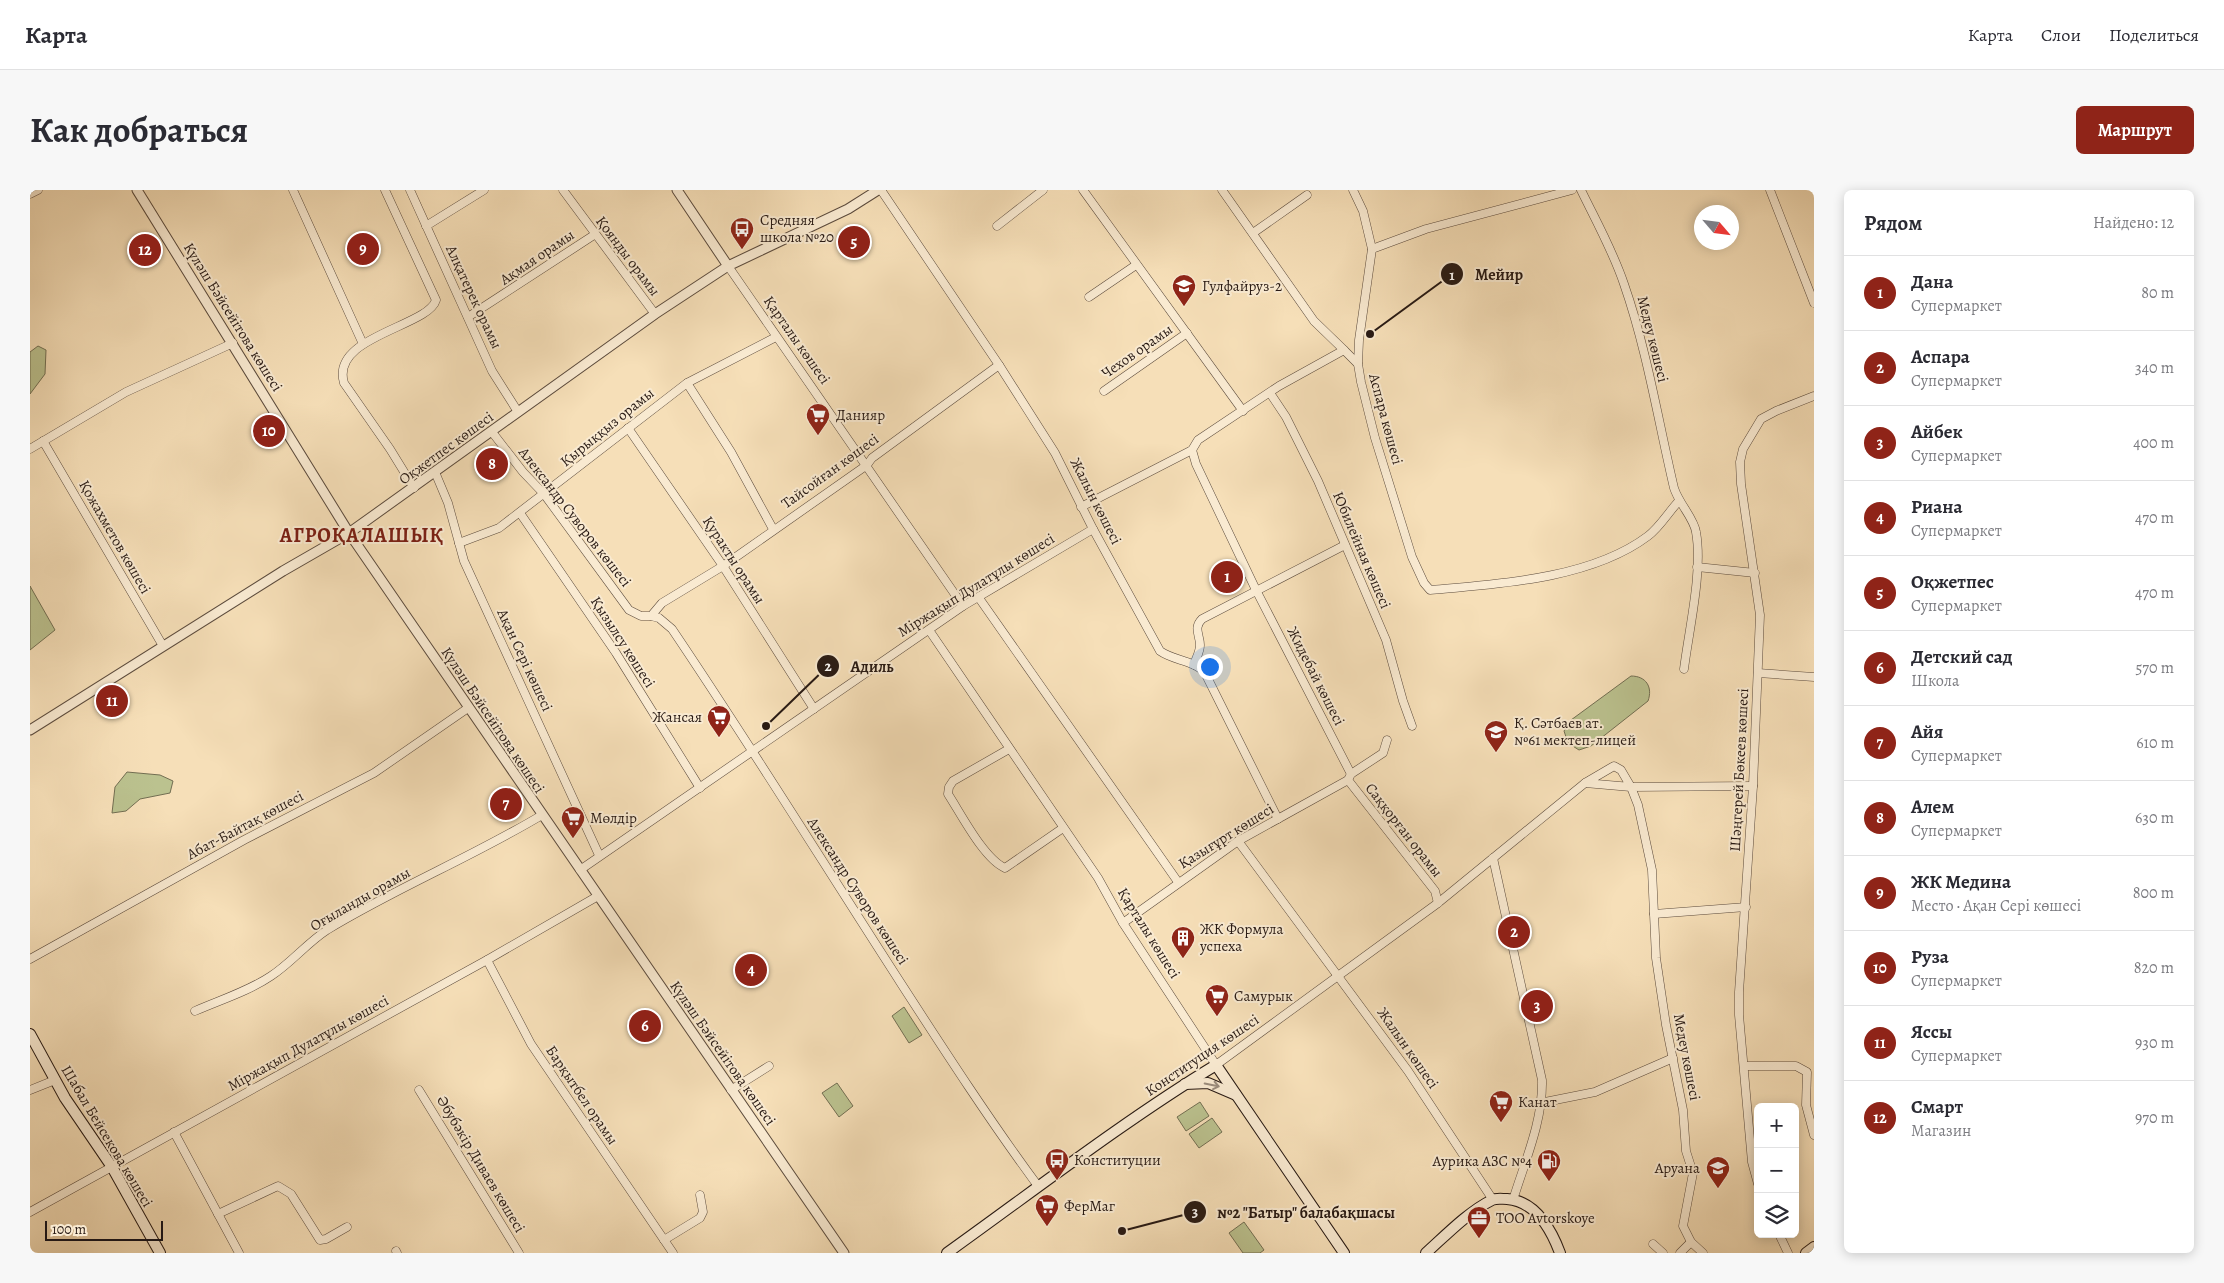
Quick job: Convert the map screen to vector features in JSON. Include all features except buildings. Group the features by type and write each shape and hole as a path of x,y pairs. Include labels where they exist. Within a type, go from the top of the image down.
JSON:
{"main road":[{"name":"Шабал Бейсекова көшесі","path":"30,1034 55,1080 112,1167 160,1253"},
{"name":"Конституция көшесі","path":"947,1253 1038,1186 1184,1084 1216,1065"},
{"name":"Қарталы көшесі","path":"1216,1065 1344,1253"},
{"path":"1184,1084 1208,1084 1238,1096"},
{"path":"1426,1253 1456,1226 1493,1200 1513,1200 1531,1208 1546,1224 1560,1253"},
{"path":"1806,1253 1814,1247"}],"street":[{"path":"30,194 38,190"},
{"name":"Күләш Бәйсейітова көшесі","path":"137,190 349,533 844,1253"},
{"path":"293,190 363,344"},
{"path":"385,190 436,300 432,308 363,344 349,356 342,370 344,383 390,449 414,488"},
{"name":"Алқатерек орамы","path":"410,190 492,371 518,412"},
{"path":"426,226 484,190"},
{"name":"Қоянды орамы","path":"563,190 594,235 655,314"},
{"name":"Қарталы көшесі","path":"677,190 776,337 867,465 963,606"},
{"name":"Оқжетпес көшесі","path":"30,730 163,646 349,533 655,314 728,266 848,209 879,190"},
{"name":"Жалын көшесі","path":"879,190 999,365 1055,453 1081,507 1160,652 1170,658 1194,664"},
{"path":"997,226 1043,190"},
{"path":"1083,190 1243,411"},
{"path":"1222,190 1314,321 1358,364"},
{"name":"Аспара көшесі","path":"1353,190 1368,227 1372,249 1358,364 1375,438 1412,557 1424,583 1430,590 1512,582 1542,577 1590,564 1634,546 1650,535 1678,502"},
{"path":"1372,249 1426,229 1572,190"},
{"name":"Медеу көшесі","path":"1580,190 1610,249 1624,284 1678,502 1696,530 1697,567 1684,669"},
{"path":"1770,190 1814,303"},
{"path":"1253,233 1307,195"},
{"name":"Ақмая орамы","path":"468,317 594,235"},
{"path":"1089,296 1136,265"},
{"name":"Чехов орамы","path":"1104,391 1187,333"},
{"name":"Қырыққыз орамы","path":"459,543 499,528 687,382 776,337"},
{"path":"30,449 126,392 233,343"},
{"path":"1081,507 1192,450 1198,440 1270,393 1344,350"},
{"name":"Тайсойған көшесі","path":"651,616 662,603 723,566 773,529 867,465 872,458 999,365"},
{"name":"Тайсойған көшесі","path":"687,382 731,452 773,529"},
{"name":"Юбилейная көшесі","path":"1270,393 1286,417 1318,481 1386,640 1403,702 1412,726"},
{"name":"Шәңгерей Бөкеев көшесі","path":"1754,1169 1738,992 1754,786 1760,615 1741,484 1740,462 1743,449 1761,419 1814,396"},
{"name":"Қуракты орамы","path":"628,428 723,566 814,709"},
{"name":"Александр Суворов көшесі","path":"492,432 523,472 544,494 629,610 641,616 651,616 672,628 753,750 799,825 980,1104 1038,1186"},
{"name":"Қожахметов көшесі","path":"43,441 163,646"},
{"name":"Жидебай көшесі","path":"1192,450 1196,464 1256,590 1350,777"},
{"name":"Ақан Сері көшесі","path":"435,472 448,503 464,561 599,856"},
{"name":"Қызылсу көшесі","path":"520,513 616,653 700,788"},
{"name":"Міржақып Дулатұлы көшесі","path":"580,870 963,606 1093,529"},
{"path":"1278,819 1205,673 1199,666 1194,664 1200,644 1196,630 1198,623 1256,590 1345,545"},
{"path":"1697,567 1755,573"},
{"path":"978,598 1178,882"},
{"name":"Қарталы көшесі","path":"929,630 1098,878 1123,923 1216,1065"},
{"path":"1758,673 1814,677"},
{"name":"Абат-Байтақ көшесі","path":"30,959 244,840 374,773 468,708"},
{"name":"Қазығұрт көшесі","path":"1123,923 1238,841 1350,777 1383,753 1387,740"},
{"path":"1010,749 953,781 949,787 948,794 976,836 994,860 1005,868 1064,828"},
{"name":"Медеу көшесі","path":"1585,783 1614,766 1621,770 1631,787 1638,805 1652,870 1656,958 1666,1025 1683,1110 1686,1151 1693,1174 1683,1226 1690,1242"},
{"name":"Саққорған орамы","path":"1350,777 1434,891 1438,903"},
{"path":"1585,783 1631,787 1754,786"},
{"name":"Конституция көшесі","path":"1216,1065 1339,978 1438,903 1585,783"},
{"name":"Оғыланды орамы","path":"195,1011 262,981 289,962 326,931 458,859 496,842 542,815"},
{"name":"Жалын көшесі","path":"1238,841 1408,1071 1493,1200"},
{"path":"1493,858 1519,983 1542,1080 1536,1128 1513,1200"},
{"name":"Міржақып Дулатұлы көшесі","path":"30,1212 487,960 598,896"},
{"path":"1654,914 1746,907"},
{"name":"Барқытбел орамы","path":"487,960 531,1044 673,1253"},
{"path":"1540,1103 1595,1092 1673,1058"},
{"path":"731,1090 769,1066"},
{"path":"1744,1066 1796,1066 1807,1072 1806,1105 1814,1135"},
{"path":"30,1090 55,1080"},
{"name":"Әбубәкір Диваев көшесі","path":"419,1090 519,1253"},
{"path":"174,1132 238,1253"},
{"path":"218,1214 278,1186 292,1194 320,1240 326,1239 347,1227"},
{"path":"664,1240 700,1218 703,1212 700,1195"},
{"path":"1781,1238 1788,1253"},
{"path":"1680,1253 1690,1242 1703,1253"},
{"path":"1653,1244 1662,1253"}],"green space":[{"path":"38,346 46,350 45,374 30,394 30,352"},
{"path":"30,586 55,630 30,650"},
{"path":"1631,676 1641,678 1647,683 1650,691 1648,701 1591,746 1579,750 1568,743 1564,731 1571,720"},
{"path":"127,772 160,775 173,781 170,793 140,799 126,811 112,813 115,787"},
{"path":"904,1007 922,1035 909,1043 892,1016"},
{"path":"837,1083 853,1106 839,1117 822,1093"},
{"path":"1200,1102 1209,1116 1186,1131 1177,1117"},
{"path":"1212,1118 1222,1132 1199,1148 1189,1134"},
{"path":"1244,1222 1264,1250 1260,1253 1243,1253 1229,1233"}],"place":[{"name":"Оқжетпес","path":"854,242"},
{"name":"ЖК Медина","path":"363,249"},
{"name":"Смарт","path":"145,250"},
{"name":"Средняя школа №20","path":"742,250"},
{"name":"Гулфайруз-2","path":"1184,307"},
{"name":"Мейир","path":"1370,334"},
{"name":"Руза","path":"269,431"},
{"name":"Данияр","path":"818,436"},
{"name":"Алем","path":"492,464"},
{"name":"Дана","path":"1227,577"},
{"name":"Яссы","path":"112,701"},
{"name":"Адиль","path":"766,726"},
{"name":"Жансая","path":"719,738"},
{"name":"Қ. Сәтбаев ат. №61 мектеп-лицей","path":"1496,753"},
{"name":"Айя","path":"506,804"},
{"name":"Мөлдiр","path":"573,839"},
{"name":"Аспара","path":"1514,932"},
{"name":"ЖК Формула успеха","path":"1183,959"},
{"name":"Риана","path":"751,970"},
{"name":"Айбек","path":"1537,1006"},
{"name":"Самурык","path":"1217,1017"},
{"name":"Детский сад","path":"645,1026"},
{"name":"Канат","path":"1501,1123"},
{"name":"Конституции","path":"1057,1181"},
{"name":"Аурика АЗС №4","path":"1549,1182"},
{"name":"Аруана","path":"1718,1189"},
{"name":"ФерМаг","path":"1047,1227"},
{"name":"№2 \"Батыр\" балабақшасы","path":"1122,1231"},
{"name":"ТОО Avtorskoye","path":"1479,1239"}],"district":[{"name":"АГРОҚАЛАШЫҚ","path":"362,535"}]}
